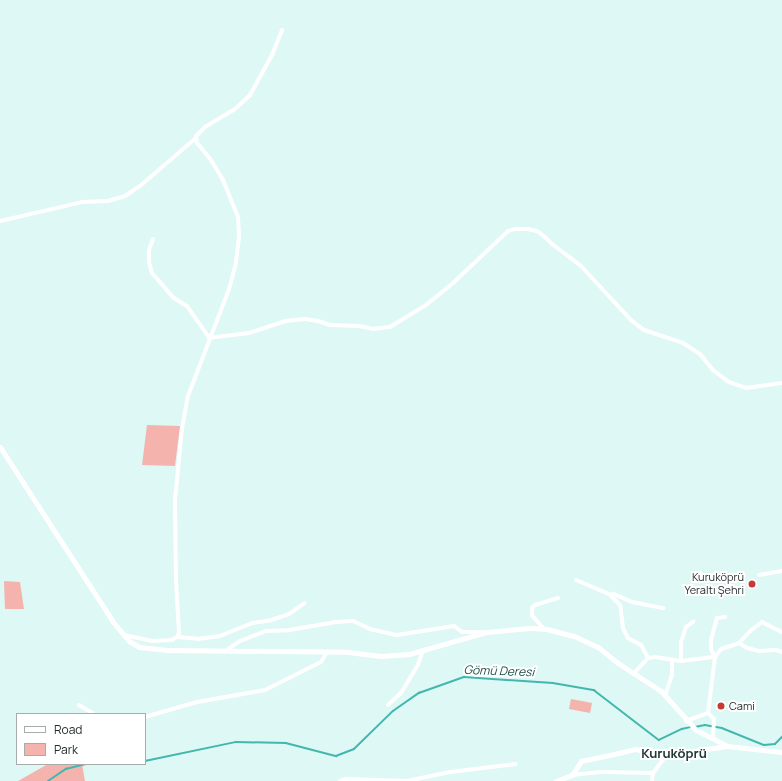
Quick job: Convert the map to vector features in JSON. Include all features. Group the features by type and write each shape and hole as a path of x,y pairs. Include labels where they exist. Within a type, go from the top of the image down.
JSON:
{"street":[{"path":"0,221 82,202 108,201 125,196 140,186 196,138 197,134 205,127 235,109 250,95 272,55 282,30"},
{"path":"177,638 180,633 180,623 175,539 175,500 178,465 188,396 228,289 236,262 240,236 238,217 232,199 211,160 196,138"},
{"path":"210,338 249,333 285,321 318,321 330,325 359,326 373,329 390,326 426,305 452,284 508,231 521,228 537,232 545,236 552,244 581,266 631,320 644,330 683,343 700,354 713,370 729,382 746,388 782,383"},
{"path":"153,240 149,250 149,262 152,273 174,298 187,306 210,338"},
{"path":"0,447 78,569 124,635 129,641 140,647 150,649 348,652 381,656 409,654 488,632"},
{"path":"759,575 782,571"},
{"path":"576,580 632,602 663,608"},
{"path":"611,595 620,605 624,628 628,638 641,645 648,658"},
{"path":"544,629 532,614 532,608 535,605 558,598"},
{"path":"124,635 152,641 172,640 177,638 198,639 220,636 253,623 271,620 289,614 305,604"},
{"path":"708,713 715,657 711,649 711,640 717,618 725,617"},
{"path":"227,650 240,641 266,632 289,630 336,622 353,621 370,629 397,635 454,626 462,632 488,632 530,628 544,629 574,636 598,647 661,691 686,721 696,730 727,746"},
{"path":"682,661 681,642 686,627 693,622"},
{"path":"634,673 648,658 656,657 682,661 715,657 722,649 739,643 750,631 762,622 782,632"},
{"path":"739,643 747,648 759,651 776,650 782,652"},
{"path":"388,705 401,693 418,665 423,650"},
{"path":"146,717 197,702 265,690 321,662 327,652"},
{"path":"665,696 672,674 672,660"},
{"path":"79,705 92,713"},
{"path":"708,713 714,719 713,738"},
{"path":"686,721 708,713"},
{"path":"572,775 581,761 635,749 666,756 689,756 698,750 727,746 782,752"},
{"path":"652,781 653,773 666,756"},
{"path":"340,781 345,779 407,781 450,772 516,764"},
{"path":"556,781 572,775 603,772 653,773"}],"green space":[{"path":"147,425 180,426 175,466 142,465"},
{"path":"4,581 20,582 24,609 5,609"},
{"path":"571,699 592,703 590,713 569,709"},
{"path":"46,765 82,765 85,781 18,781"}],"waterway":[{"name":"Gömü Deresi","path":"146,761 236,742 286,743 336,756 354,749 393,711 419,693 464,677 553,683 594,690 659,740 682,729 691,727"},
{"name":"Gömü Deresi","path":"695,727 705,725 722,728 764,745 775,744 782,737"},
{"name":"Gömü Deresi","path":"48,781 66,769 82,765"}],"place":[{"name":"Kuruköprü Yeraltı Şehri","path":"752,584"},
{"name":"Cami","path":"721,706"}],"district":[{"name":"Kuruköprü","path":"674,753"}]}
